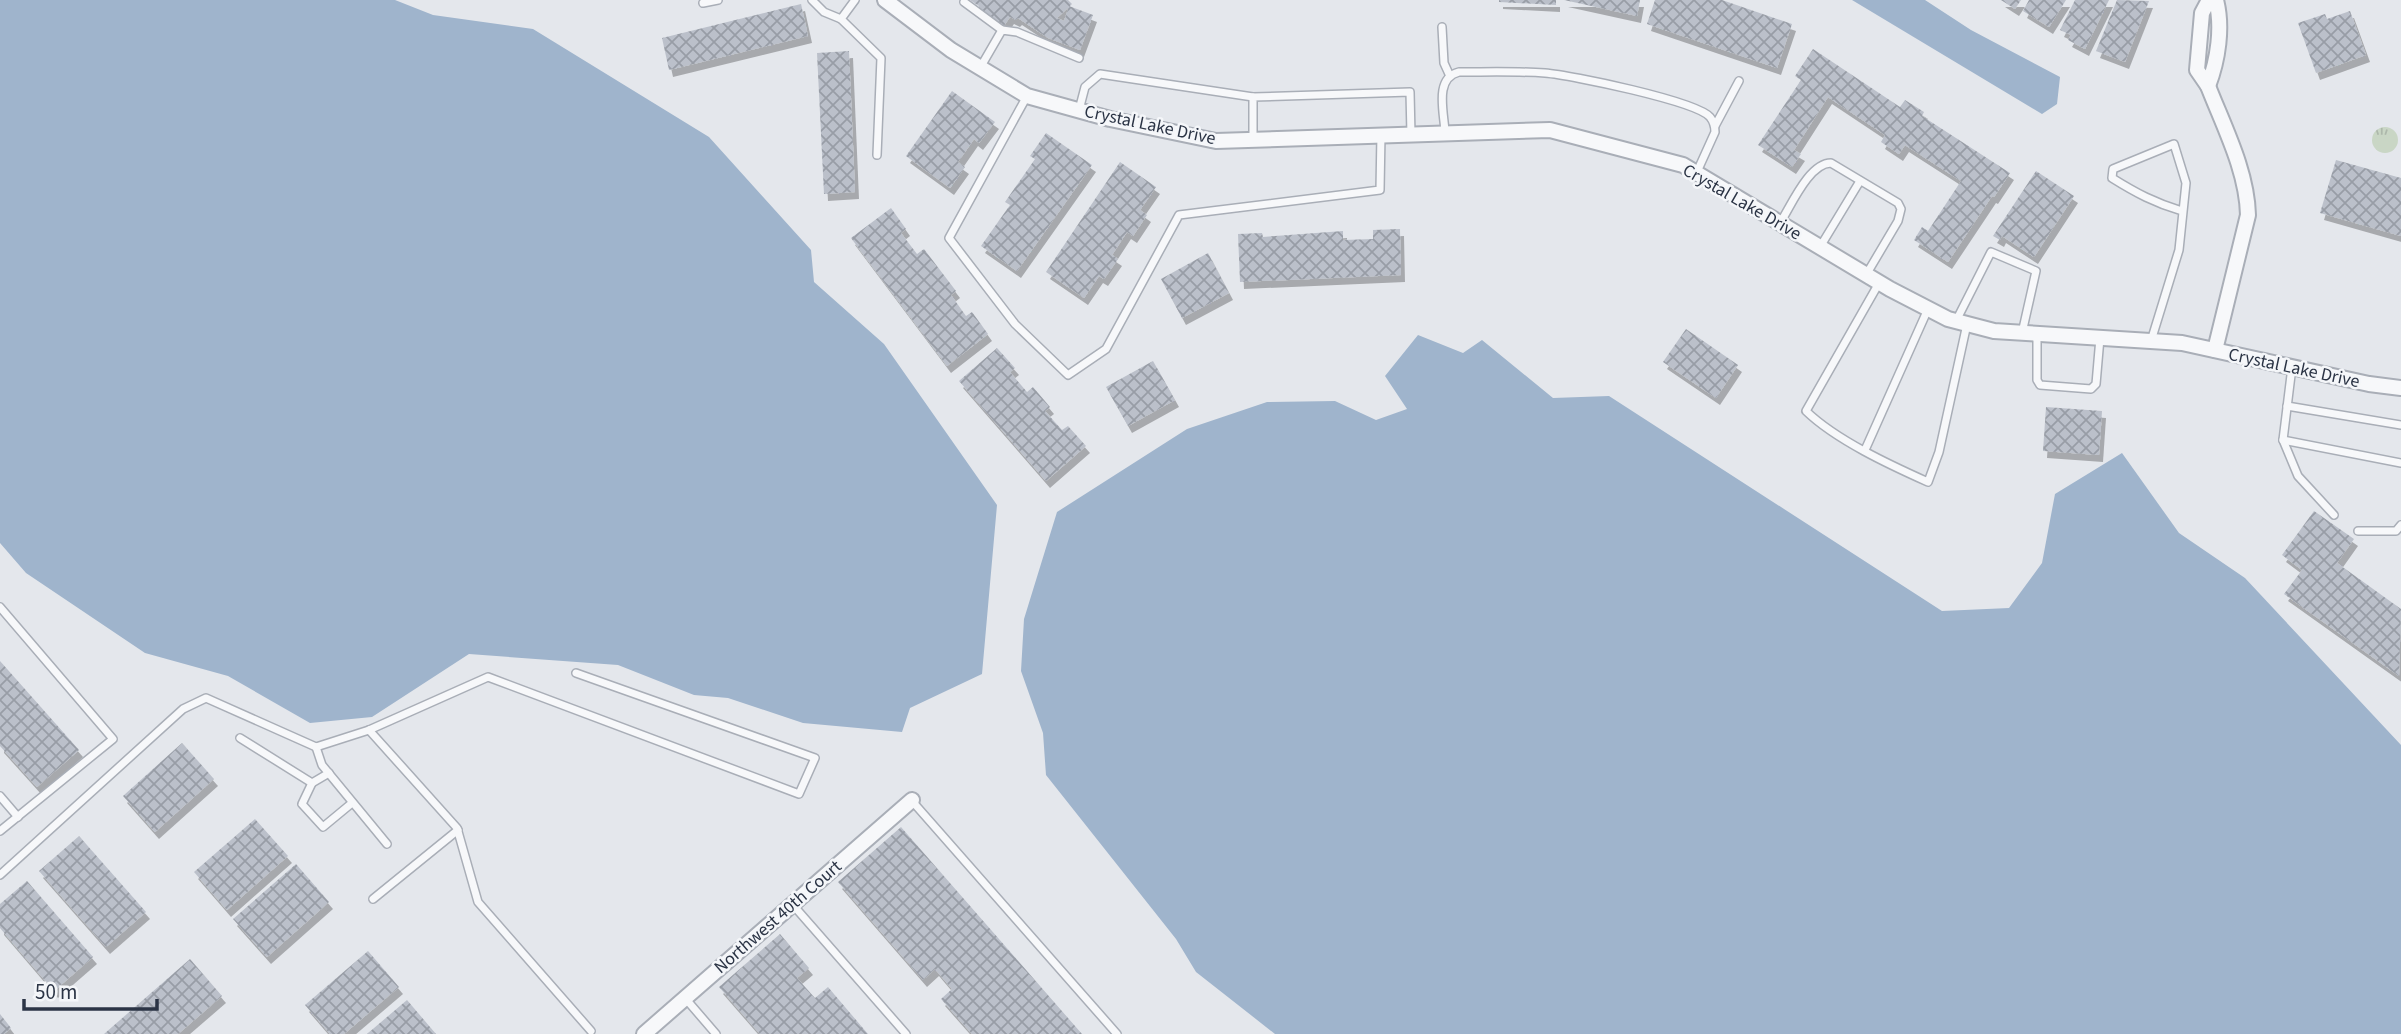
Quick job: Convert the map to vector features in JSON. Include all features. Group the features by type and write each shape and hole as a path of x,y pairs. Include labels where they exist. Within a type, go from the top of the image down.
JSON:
{"street":[{"name":"Crystal Lake Drive","path":"886,0 951,50 1027,96 1110,119 1216,141 1550,130 1683,165 1873,279 1928,309 1962,323 1994,331 2182,343 2369,384 2401,388"},
{"path":"2209,0 2202,13 2197,71 2208,86 2244,180 2248,199 2248,215 2215,350"},
{"path":"2208,86 2215,69 2220,16 2216,0"},
{"name":"Northwest 40th Court","path":"644,1034 912,800"}],"lane":[{"path":"703,3 718,0"},
{"path":"812,0 824,12 841,19 881,58 877,155"},
{"path":"841,19 855,0"},
{"path":"964,2 1002,30 1017,32 1079,58"},
{"path":"1443,27 1444,63 1449,74"},
{"path":"981,68 1002,30"},
{"path":"1445,132 1442,90 1444,80 1449,74 1459,72 1547,73 1613,85 1656,96 1708,115 1715,126"},
{"path":"1079,110 1084,87 1100,74 1253,97 1410,92 1410,135"},
{"path":"1696,174 1715,132 1715,126 1739,81"},
{"path":"1027,96 949,238 1015,324 1068,375 1105,349 1179,215 1380,190 1381,134"},
{"path":"1252,140 1253,97"},
{"path":"2151,341 2179,250 2186,183 2174,144 2113,169 2112,178 2155,203 2182,211"},
{"path":"1779,224 1818,166 1832,163 1898,203 1901,209 1898,221 1873,279 1807,411 1818,422 1895,467 1928,482 1939,452 1962,323 1991,253 2036,271 2022,333"},
{"path":"1820,248 1860,181"},
{"path":"1866,450 1928,309"},
{"path":"2038,335 2037,380 2040,385 2091,389 2096,384 2100,338"},
{"path":"2292,367 2283,440 2298,476 2334,515"},
{"path":"2287,406 2401,425"},
{"path":"2283,440 2401,463"},
{"path":"2358,531 2396,531 2401,525"},
{"path":"0,607 113,739 0,831"},
{"path":"0,875 183,709 206,698 316,747 369,730 488,677 799,794 815,758 576,673"},
{"path":"369,730 457,830 478,902 591,1031"},
{"path":"240,738 312,783"},
{"path":"316,747 322,765 387,844"},
{"path":"329,773 312,783 302,804 323,827 352,803"},
{"path":"0,796 18,817"},
{"path":"912,800 1117,1034"},
{"path":"373,899 457,830"},
{"path":"792,904 906,1034"},
{"path":"685,998 716,1034"}],"green space":[{"path":"2385,127 2394,131 2398,140 2394,149 2385,153 2376,149 2372,140 2376,131"}],"water":[{"path":"0,0 395,0 433,15 533,29 709,137 811,250 814,282 884,344 997,505 982,674 910,708 902,732 803,723 728,698 694,695 618,665 469,654 372,717 310,723 228,676 145,653 26,573 0,543"},
{"path":"1852,0 1925,0 1971,30 2060,77 2057,104 2042,114"},
{"path":"1418,335 1463,353 1482,340 1553,398 1609,396 1942,611 2009,608 2042,563 2055,494 2122,453 2179,533 2245,578 2401,745 2401,1034 1275,1034 1196,972 1176,939 1046,775 1043,733 1021,671 1024,619 1057,512 1187,429 1267,402 1335,401 1376,420 1407,409 1385,376"}],"building":[{"path":"970,0 1068,0 1072,4 1070,6 1093,15 1080,50 1048,38 1018,18 1016,20 1010,17 1003,27","holes":["1069,7 1064,21 1057,18"]},
{"path":"1556,0 1556,5 1499,2"},
{"path":"1564,0 1640,0 1637,16"},
{"path":"1655,0 1722,0 1792,24 1777,68 1647,24"},
{"path":"2001,0 2021,0 2015,9"},
{"path":"2029,0 2066,0 2049,27 2023,11"},
{"path":"2075,0 2109,0 2085,49 2068,40 2071,35 2060,30"},
{"path":"2117,0 2149,1 2125,62 2096,51"},
{"path":"801,4 808,36 669,70 662,38"},
{"path":"2350,11 2366,55 2316,73 2298,23 2325,14 2327,19"},
{"path":"1813,49 1900,107 1905,100 1924,112 1922,116 2010,173 1948,262 1914,240 1922,227 1928,231 1961,181 1905,145 1899,154 1881,142 1885,135 1828,97 1794,150 1801,154 1792,167 1758,145 1801,80 1795,76"},
{"path":"849,51 855,192 824,194 817,53"},
{"path":"952,91 995,122 979,143 974,139 958,162 965,167 950,188 906,156"},
{"path":"1046,133 1092,165 1017,271 981,246 1010,205 1005,202 1035,159 1030,156"},
{"path":"2336,160 2401,178 2401,236 2320,213"},
{"path":"1120,162 1156,187 1140,210 1147,215 1133,236 1127,232 1112,255 1118,259 1104,279 1099,276 1084,298 1046,272"},
{"path":"2036,171 2074,196 2034,257 2002,236 2000,240 1993,236"},
{"path":"891,208 906,229 901,233 917,254 924,249 956,291 951,295 966,316 972,312 988,334 947,366 851,238"},
{"path":"1400,229 1401,275 1240,282 1238,234 1262,233 1263,237 1343,231 1343,240 1373,239 1373,230"},
{"path":"1208,253 1229,293 1182,318 1161,279"},
{"path":"1686,329 1738,365 1716,398 1663,362"},
{"path":"997,348 1015,368 1010,372 1027,392 1033,387 1050,407 1045,411 1062,430 1068,426 1086,446 1046,481 959,381"},
{"path":"1153,361 1175,400 1128,426 1106,387"},
{"path":"2046,407 2102,411 2099,455 2043,451"},
{"path":"2314,511 2354,539 2337,563 2401,609 2399,676 2284,594 2302,570 2282,555"},
{"path":"0,661 79,750 37,787 0,746"},
{"path":"182,743 214,779 155,832 123,796"},
{"path":"255,819 288,856 227,910 194,872"},
{"path":"901,827 1082,1034 972,1034 941,999 952,989 935,969 923,980 838,882"},
{"path":"79,836 146,912 106,947 39,871"},
{"path":"296,864 329,902 267,957 233,919"},
{"path":"27,881 93,957 54,991 0,928 0,904"},
{"path":"780,934 809,968 797,978 815,998 828,987 868,1034 760,1034 719,987"},
{"path":"368,951 399,987 344,1034 330,1034 305,1005"},
{"path":"190,959 222,996 178,1034 104,1034"},
{"path":"407,1000 436,1034 367,1034"},
{"path":"0,1014 11,1028 4,1034 0,1034"}]}
